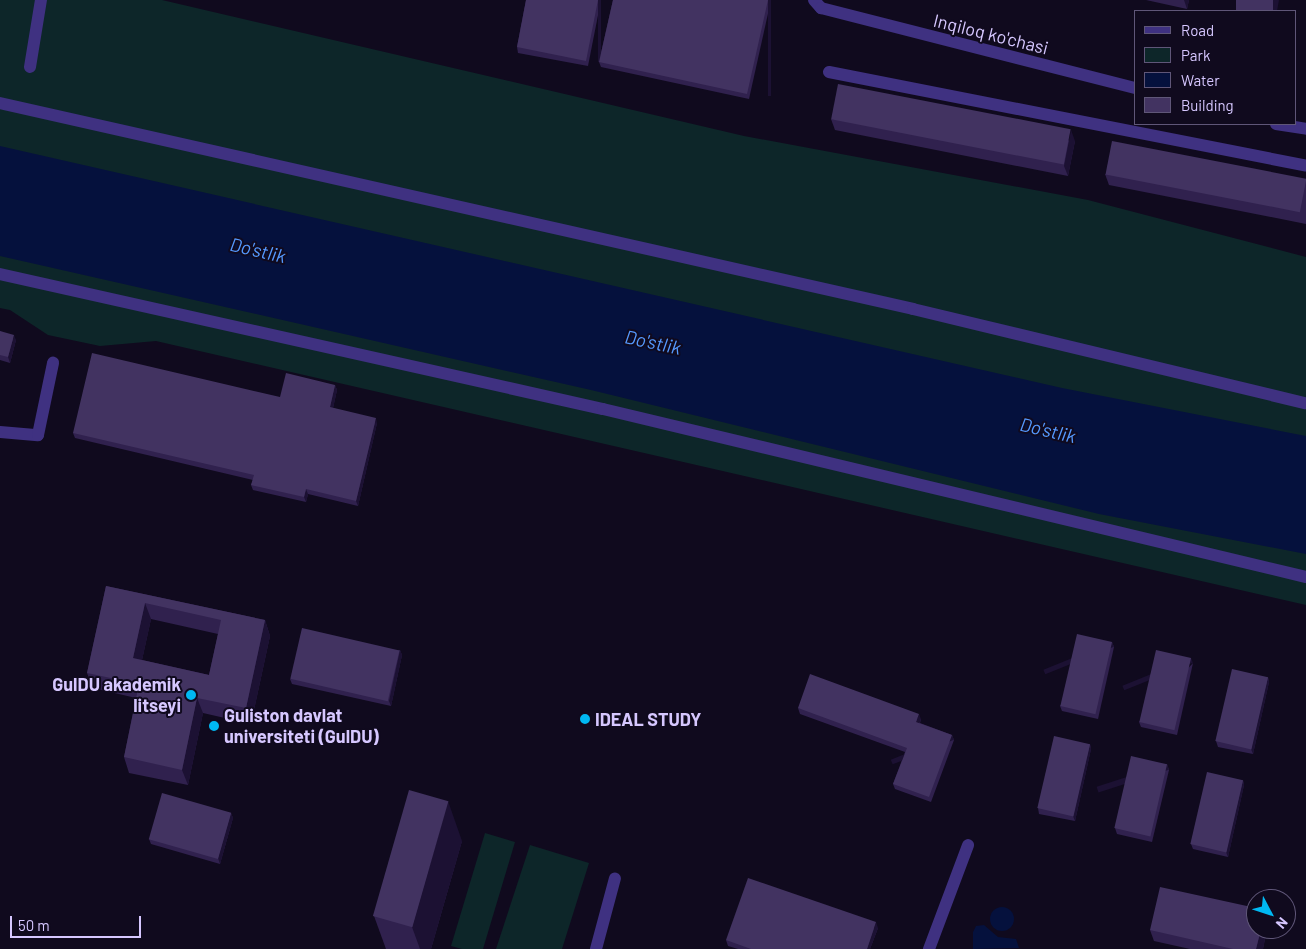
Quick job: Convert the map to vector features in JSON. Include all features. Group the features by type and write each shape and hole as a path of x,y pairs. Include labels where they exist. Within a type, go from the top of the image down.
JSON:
{"street":[{"path":"30,67 42,0"},
{"name":"Inqiloq ko'chasi","path":"814,0 821,8 1134,88"},
{"path":"829,72 1306,166"},
{"path":"0,103 903,306 1306,403"},
{"path":"1282,125 1306,129"},
{"path":"0,274 603,409 1306,577"},
{"path":"0,432 38,435 53,363"},
{"path":"929,949 968,844"},
{"path":"596,949 615,878"}],"green space":[{"path":"0,0 162,0 744,136 1088,200 1306,257 1306,605 156,341 100,346 48,335 10,310 0,308"},
{"path":"485,833 515,842 483,949 462,949 451,946"},
{"path":"530,845 589,863 562,949 496,949"}],"water":[{"name":"Do'stlik","path":"0,146 1062,388 1306,436 1306,554 1099,514 591,390 0,256"},
{"path":"1002,907 1007,908 1013,914 1013,924 1007,930 1002,931 997,930 991,924 990,919 991,914 997,908"},
{"path":"984,925 998,937 1016,939 1019,948 973,949 973,932 976,926"}],"building":[{"path":"526,0 598,0 586,61 517,47"},
{"path":"613,0 768,0 747,94 599,62"},
{"path":"1236,0 1273,0 1273,10 1236,10"},
{"path":"838,84 1071,129 1064,165 831,119"},
{"path":"1112,141 1306,179 1300,212 1106,174"},
{"path":"0,331 14,335 8,357 0,355"},
{"path":"92,353 280,397 286,373 335,385 330,407 376,418 356,501 306,489 304,497 251,485 254,475 73,433"},
{"name":"GulDU akademik litseyi","path":"106,586 265,620 246,708 197,698 182,770 124,757 139,684 87,673","holes":["145,603 221,620 209,675 133,658"]},
{"path":"302,628 399,650 388,701 290,679"},
{"path":"1077,634 1112,642 1095,714 1060,706"},
{"path":"1156,650 1191,658 1174,730 1139,722"},
{"path":"1232,669 1268,677 1251,749 1215,741"},
{"path":"810,674 919,714 916,722 952,735 929,797 893,784 907,748 798,708"},
{"path":"1054,736 1090,744 1073,816 1037,808"},
{"path":"1131,756 1167,764 1150,836 1114,828"},
{"path":"1207,772 1243,780 1226,852 1190,844"},
{"path":"409,790 448,801 412,927 373,916"},
{"path":"162,793 231,813 218,859 149,839"},
{"path":"748,878 876,922 867,949 751,949 726,940"},
{"path":"1160,887 1246,906 1246,939 1258,939 1256,949 1233,949 1150,930"}],"place":[{"name":"GulDU akademik litseyi","path":"191,695"},
{"name":"IDEAL STUDY","path":"585,719"},
{"name":"Guliston davlat universiteti (GulDU)","path":"214,726"}]}
